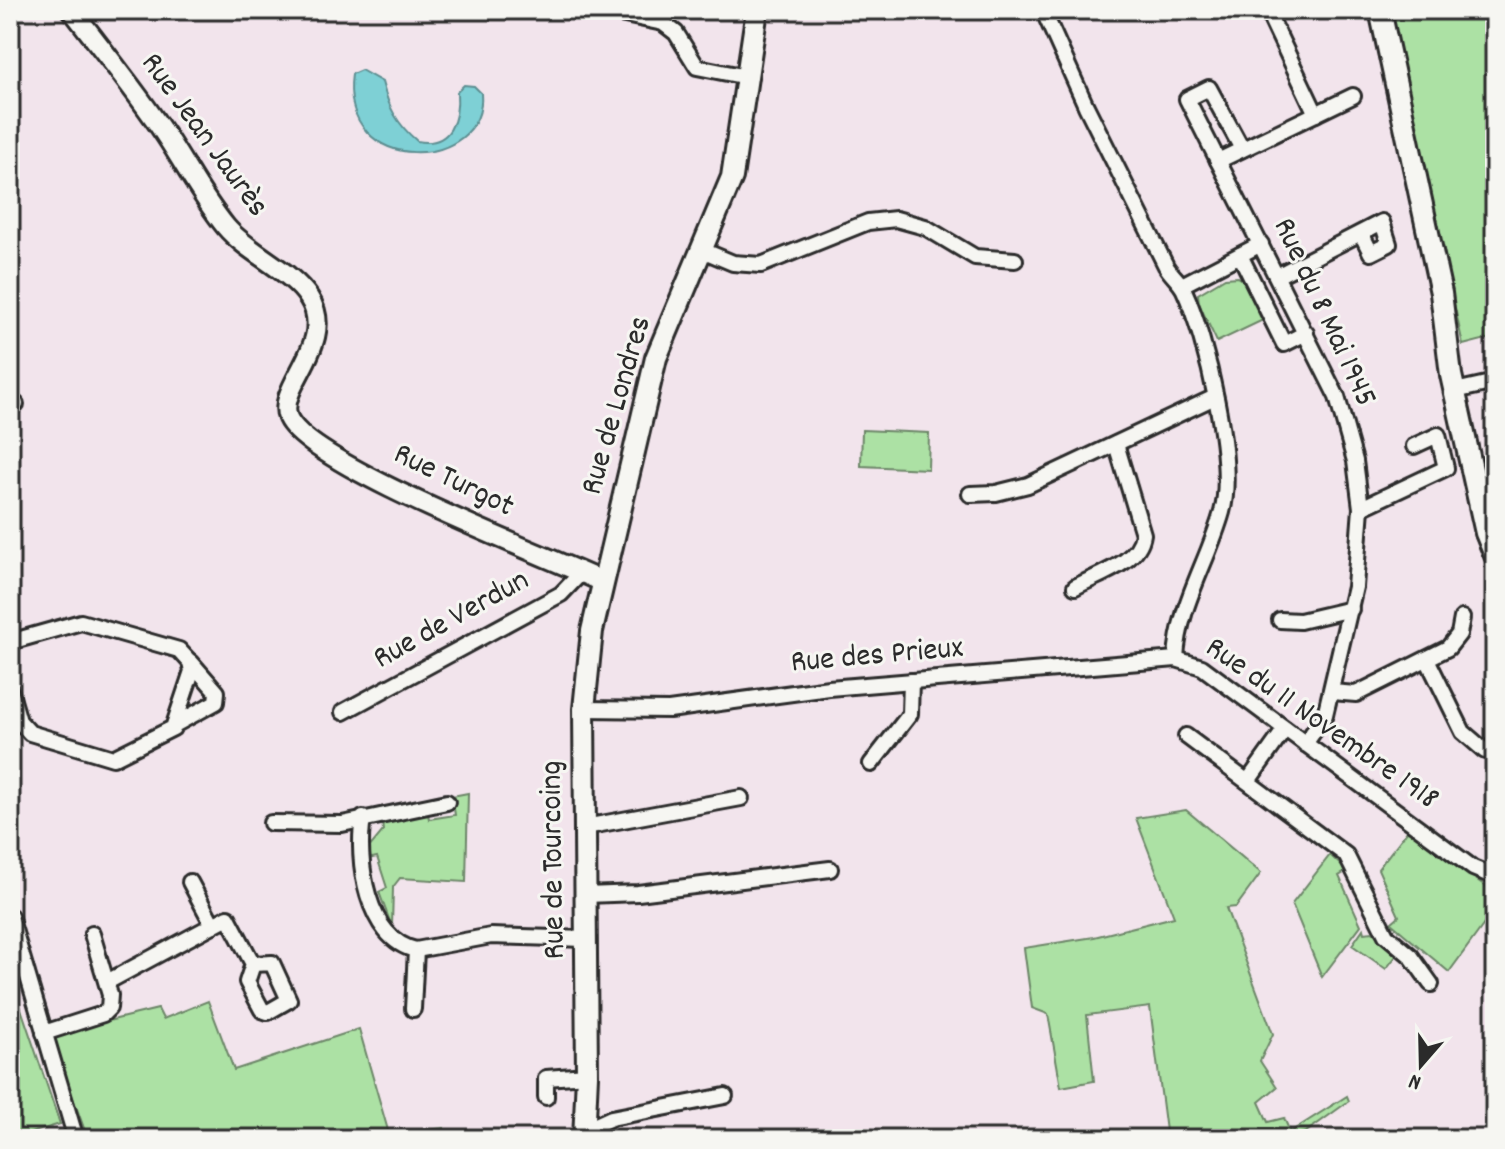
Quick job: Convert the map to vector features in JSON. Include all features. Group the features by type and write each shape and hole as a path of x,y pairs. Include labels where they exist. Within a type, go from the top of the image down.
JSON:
{"main road":[{"name":"Rue de Londres","path":"603,582 651,377 732,177 757,10"},
{"path":"1380,10 1441,293 1486,533 1495,555"},
{"path":"1460,390 1495,524"},
{"name":"Rue de Tourcoing","path":"584,1134 587,1075 584,709 592,631 603,582"}],"street":[{"name":"Rue Jean Jaurès","path":"72,10 126,77 227,228 309,299 316,317 316,333 288,401 288,417"},
{"path":"601,10 663,23 676,33 697,67 747,77"},
{"name":"Rue du 11 Novembre 1918","path":"1043,10 1086,106 1166,266 1182,285 1206,346 1226,475 1224,503 1178,630 1176,659 1202,667 1473,868 1495,877"},
{"path":"1272,21 1316,114"},
{"name":"Rue du 8 Mai 1945","path":"1242,149 1209,88 1187,99 1306,333 1344,418 1361,508 1359,567 1332,692 1323,721 1305,744"},
{"path":"1218,161 1353,96"},
{"path":"702,250 733,263 761,265 868,222 896,219 925,227 975,257 1015,260"},
{"path":"1277,276 1361,233"},
{"path":"1182,285 1261,244"},
{"path":"1240,255 1284,344 1306,333"},
{"path":"1460,390 1495,382"},
{"path":"970,494 996,493 1028,485 1215,397"},
{"name":"Rue Turgot","path":"288,417 328,451 444,515 603,582"},
{"path":"1361,508 1446,468 1438,435 1414,446"},
{"path":"1075,587 1134,555 1141,544 1143,534 1116,444"},
{"name":"Rue de Verdun","path":"343,712 561,594 582,572"},
{"path":"1280,620 1300,621 1351,609"},
{"path":"1332,692 1356,694 1427,659 1456,640 1462,618"},
{"path":"10,642 81,622 173,647 217,692 216,702 123,755 105,756 30,733 19,721 10,690"},
{"path":"176,724 191,676 187,658"},
{"name":"Rue des Prieux","path":"584,709 669,710 798,691 1176,659"},
{"path":"1427,659 1463,732 1485,751"},
{"path":"871,764 910,714 911,681"},
{"path":"1248,781 1285,729"},
{"path":"1186,736 1346,855 1359,875 1386,935 1411,956 1431,984"},
{"path":"585,827 741,798"},
{"path":"271,823 342,824 447,802"},
{"path":"363,818 359,856 378,918 394,941 416,950 491,936 586,939"},
{"path":"586,895 638,893 830,869"},
{"path":"190,882 213,925"},
{"path":"10,916 76,1139"},
{"path":"111,980 228,917 253,964"},
{"path":"44,1033 106,1012 111,999 111,980 92,934"},
{"path":"413,1009 416,950"},
{"path":"546,1097 546,1078 587,1075"},
{"path":"584,1134 611,1118 654,1114 725,1096"}],"green space":[{"path":"1391,10 1495,10 1495,343 1490,338 1463,345"},
{"path":"1238,277 1244,281 1263,320 1217,342 1199,304 1198,294 1225,278"},
{"path":"862,430 929,433 928,469 861,466"},
{"path":"468,793 466,882 400,878 393,887 392,927 379,892 387,888 377,857 368,859 368,849 383,831 382,821 427,809 429,819 455,815 452,796"},
{"path":"1186,810 1261,873 1236,907 1226,908 1273,1034 1260,1061 1277,1087 1259,1102 1268,1122 1284,1118 1290,1132 1347,1096 1349,1101 1306,1132 1282,1139 1167,1139 1150,1007 1087,1015 1094,1081 1061,1087 1048,1014 1032,1008 1024,948 1094,937 1174,917 1136,818"},
{"path":"1408,830 1495,893 1495,909 1449,972 1391,923 1399,916 1378,869"},
{"path":"1330,855 1347,871 1339,876 1361,925 1322,977 1292,904"},
{"path":"1363,929 1364,933 1373,932 1396,956 1386,969 1352,945"},
{"path":"10,976 60,1124 11,1139 10,1139"},
{"path":"208,1001 234,1070 359,1029 389,1134 444,1128 444,1139 88,1139 50,1035 158,1009 163,1019"}],"water":[{"path":"361,70 382,82 395,115 417,141 429,142 445,136 454,121 457,92 464,85 474,86 481,93 477,119 462,138 440,149 414,152 389,147 367,132 354,108 352,74"}]}
